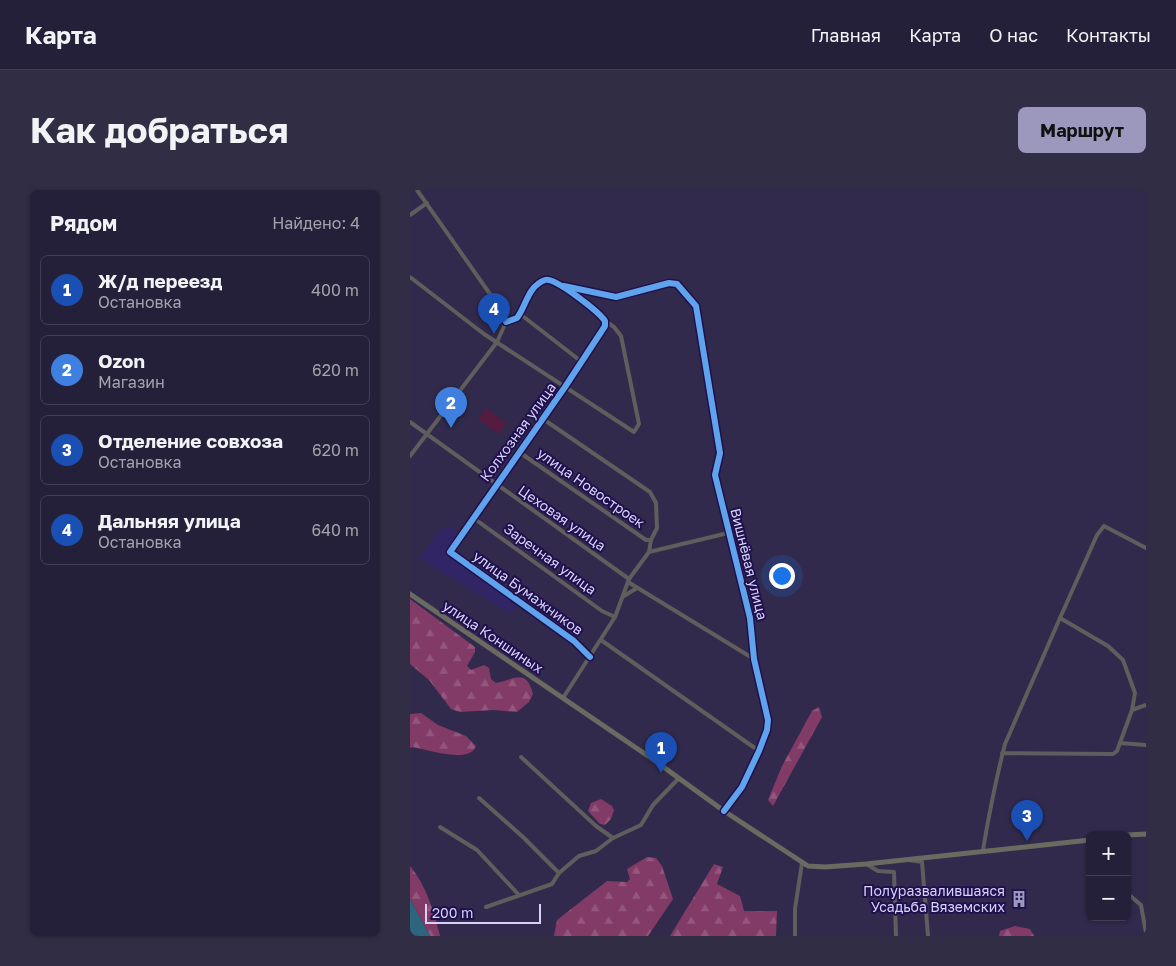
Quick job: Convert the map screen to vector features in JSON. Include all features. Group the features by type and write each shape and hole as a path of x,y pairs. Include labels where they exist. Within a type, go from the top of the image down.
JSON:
{"main road":[{"name":"улица Коншиных","path":"410,594 802,863"},
{"path":"1131,835 1146,834"},
{"path":"802,863 816,868 983,850 1086,842"}],"street":[{"path":"410,456 497,342 506,322 504,314 417,190"},
{"path":"410,215 427,203"},
{"path":"410,277 484,334 627,430 636,432 639,424 621,336 614,327 605,323 595,310 564,286 550,280 544,280 530,293 520,314 513,320 506,322"},
{"name":"Вишнёвая улица","path":"564,286 616,297 669,284 677,284 696,306 720,453 715,475 750,618 754,659 768,720 767,730 760,751 742,787 724,811"},
{"path":"520,314 582,362"},
{"name":"Колхозная улица","path":"450,552 472,517 582,362 605,323"},
{"path":"543,419 654,497 658,528 651,540 649,552 628,581 615,617 563,698"},
{"name":"Цеховая улица","path":"410,422 637,588 754,659"},
{"name":"улица Новостроек","path":"519,452 646,540 651,540"},
{"name":"Заречная улица","path":"472,517 602,611 615,617"},
{"path":"983,850 1002,754 1097,535 1104,526 1146,548"},
{"path":"649,552 728,533"},
{"name":"улица Бумажников","path":"450,552 574,641 590,657"},
{"path":"622,597 637,588"},
{"path":"1002,754 1113,754 1117,751 1132,710 1135,693 1123,660 1108,646 1060,618"},
{"path":"601,640 760,751"},
{"path":"1132,710 1146,705"},
{"path":"1120,743 1146,745"},
{"path":"521,757 596,826 613,838"},
{"path":"486,907 518,894 552,884 559,873 579,856 596,851 613,838 641,825 653,805 679,778"},
{"path":"479,798 523,837 559,873"},
{"path":"440,827 477,850 518,894"},
{"path":"908,859 922,862 928,936"},
{"path":"795,936 795,909 802,863"},
{"path":"866,864 878,871 894,872 896,936"},
{"path":"1131,896 1141,905 1146,933"}],"shaded area":[{"path":"486,408 506,423 499,434 478,419"},
{"path":"451,527 458,533 445,552 517,606 511,614 420,558 440,531"}],"green space":[{"path":"410,599 475,647 475,652 467,666 471,670 484,665 489,668 491,679 496,683 518,677 527,680 533,694 529,702 517,712 493,710 460,712 451,709 429,680 410,664"},
{"path":"819,707 822,717 773,806 768,800 782,766 812,711"},
{"path":"421,713 438,725 466,736 476,746 466,754 458,755 410,748 410,714"},
{"path":"601,799 612,806 614,810 611,819 605,825 600,824 588,811 591,803"},
{"path":"647,857 656,858 662,866 673,899 648,936 554,936 557,920 607,881 627,882 630,879 627,869"},
{"path":"714,864 723,867 717,884 740,896 744,911 777,911 776,936 670,936"},
{"path":"410,866 425,890 440,936 430,936 410,899"},
{"path":"1015,926 1030,929 1034,936 999,936 1000,931"}],"water":[{"path":"410,899 430,936 410,936"}],"cycle path":[{"path":"506,322 517,318 531,291 545,280 567,289 586,303 605,321 605,326 565,387 450,552 574,641 590,657"},
{"path":"564,286 616,297 669,283 677,284 696,306 720,453 715,475 750,618 754,659 768,720 767,730 759,751 742,787 724,811"}],"place":[{"name":"Дальняя улица","path":"494,334"},
{"name":"Ozon","path":"451,428"},
{"name":"Ж/д переезд","path":"661,773"},
{"name":"Отделение совхоза","path":"1027,841"},
{"name":"Полуразвалившаяся Усадьба Вяземских","path":"1019,899"}]}
